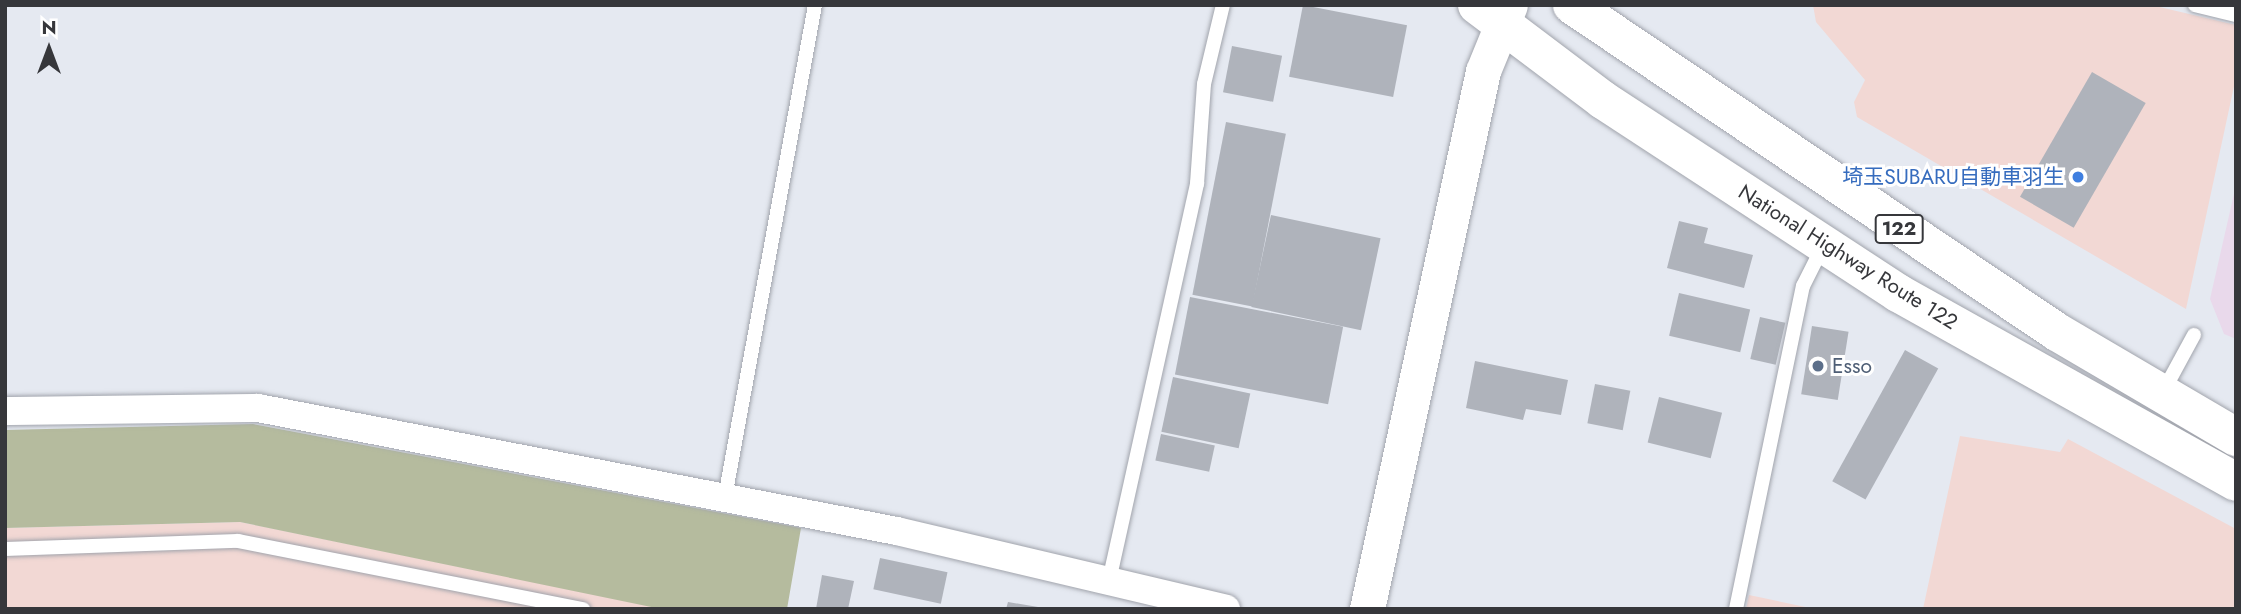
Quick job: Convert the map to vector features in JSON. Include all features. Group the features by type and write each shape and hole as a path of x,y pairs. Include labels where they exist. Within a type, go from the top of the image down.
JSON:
{"highway":[{"name":"122","path":"1572,5 1837,189 2161,395 2236,437"},
{"name":"National Highway Route 122","path":"1496,11 1585,87 1824,245 2236,482"}],"street":[{"path":"1367,609 1496,11"},
{"path":"5,411 258,408 725,497 1226,609"}],"lane":[{"path":"725,497 815,5"},
{"path":"1109,581 1197,184 1204,84 1223,5"},
{"path":"2195,5 2236,15"},
{"path":"1735,609 1803,286 1824,245"},
{"path":"2161,395 2194,335"},
{"path":"5,549 238,541 583,609"}],"shaded area":[{"path":"1813,5 2151,5 2236,25 2236,77 2186,309 1857,117 1854,102 1865,80 1816,22"},
{"path":"2236,185 2236,339 2224,334 2210,299"},
{"path":"1960,436 2060,452 2068,439 2236,529 2236,609 1923,609"},
{"path":"240,522 661,609 5,609 5,528"},
{"path":"1749,595 1815,609 1746,609"}],"green space":[{"path":"253,424 801,528 787,609 661,609 240,522 5,528 5,430"}],"building":[{"path":"1303,5 1407,25 1393,97 1289,77"},
{"path":"1232,46 1282,56 1273,102 1223,92"},
{"path":"2092,72 2146,103 2074,228 2020,197"},
{"path":"1226,122 1286,134 1252,306 1192,295"},
{"path":"1271,215 1381,238 1361,330 1251,307"},
{"path":"1679,221 1708,228 1704,243 1753,255 1744,288 1667,268"},
{"path":"1679,293 1750,309 1740,352 1669,336"},
{"path":"1190,297 1343,327 1328,404 1175,375"},
{"path":"1760,317 1785,323 1776,365 1750,359"},
{"path":"1812,326 1849,332 1838,400 1801,394"},
{"path":"1905,350 1938,368 1866,500 1832,481"},
{"path":"1475,361 1568,380 1561,415 1526,409 1523,420 1466,408"},
{"path":"1173,377 1250,393 1239,448 1161,432"},
{"path":"1595,384 1630,391 1623,430 1587,423"},
{"path":"1659,397 1722,413 1711,458 1648,443"},
{"path":"1161,434 1215,445 1209,472 1155,460"},
{"path":"880,558 947,572 941,604 873,589"},
{"path":"822,575 854,581 848,609 816,609"},
{"path":"1008,602 1038,607 1006,609"}],"place":[{"name":"埼玉SUBARU自動車羽生","path":"2078,177"},
{"name":"Esso","path":"1818,366"}]}
